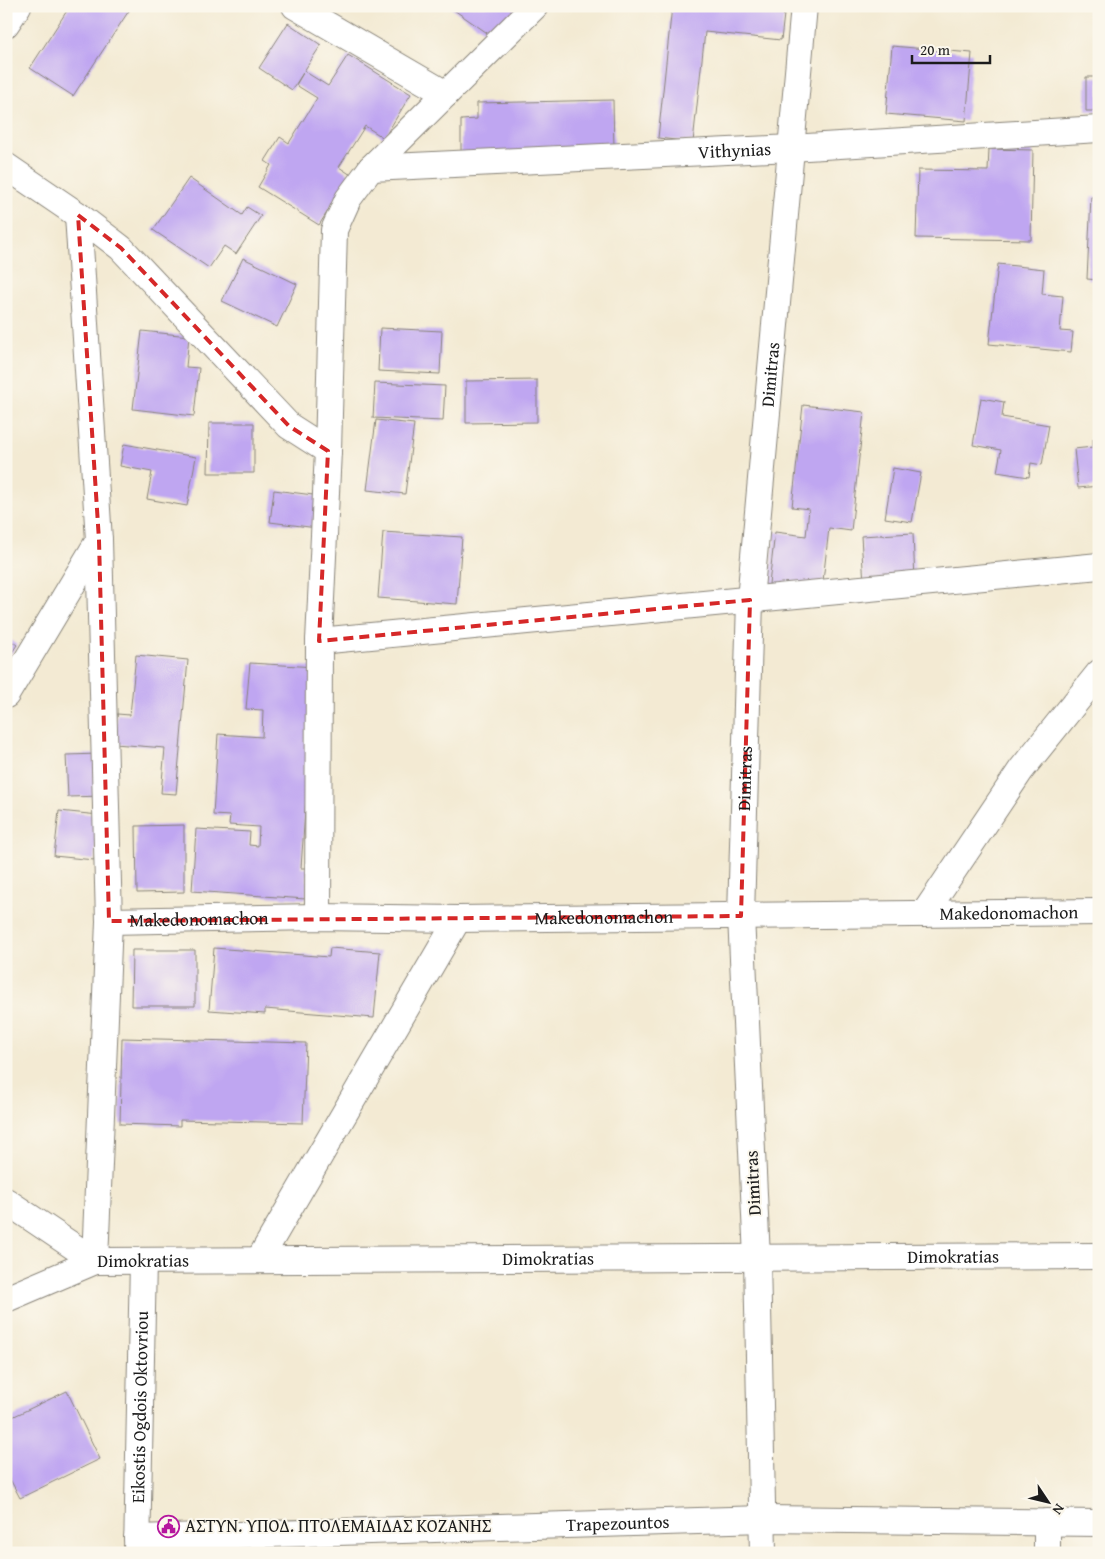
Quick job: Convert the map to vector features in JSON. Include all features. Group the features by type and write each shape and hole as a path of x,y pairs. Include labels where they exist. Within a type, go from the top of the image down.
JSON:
{"street":[{"path":"6,24 18,6"},
{"path":"295,6 446,94"},
{"path":"318,917 319,641 328,451 334,230 348,199 371,168 535,6"},
{"name":"Dimitras","path":"764,1553 757,1258 742,916 750,600 804,6"},
{"name":"Vithynias","path":"371,168 791,148 1099,129"},
{"path":"6,166 121,248 289,426 328,451"},
{"path":"78,216 99,540 108,921 95,1261"},
{"path":"6,695 99,540"},
{"path":"319,641 1099,566"},
{"path":"924,914 1021,770 1099,673"},
{"name":"Makedonomachon","path":"108,921 318,917 458,919 1099,912"},
{"path":"260,1260 458,919"},
{"path":"6,1201 95,1261"},
{"name":"Dimokratias","path":"6,1299 95,1261 1099,1256"},
{"name":"Eikostis Ogdois Oktovriou","path":"137,1546 143,1261"},
{"name":"Trapezountos","path":"137,1546 763,1519 1099,1522"},
{"path":"1047,1522 1047,1553"}],"highlighted area":[{"path":"78,215 121,248 289,426 328,451 319,641 750,600 741,916 109,921 99,540"}],"building":[{"path":"70,6 132,6 73,96 30,68"},
{"path":"452,6 518,6 496,39 451,8"},
{"path":"672,6 785,6 781,40 705,32 693,142 658,138"},
{"path":"288,23 321,45 304,71 328,86 348,55 411,94 384,138 365,126 339,167 351,175 319,225 258,187 271,165 265,161 280,137 289,143 317,98 296,85 303,73 292,90 259,68"},
{"path":"892,46 972,53 966,121 886,114"},
{"path":"1086,77 1099,77 1099,111 1086,111"},
{"path":"613,100 614,151 461,154 461,120 477,119 477,103"},
{"path":"989,149 1033,150 1031,240 916,238 918,170 988,171"},
{"path":"189,178 242,215 247,207 261,216 236,254 224,246 209,268 153,230"},
{"path":"1091,197 1099,197 1099,280 1087,279"},
{"path":"243,258 297,284 277,327 222,301"},
{"path":"998,264 1044,269 1042,294 1063,296 1060,331 1073,332 1071,352 989,344"},
{"path":"380,328 442,331 440,374 378,371"},
{"path":"142,331 189,336 186,367 199,368 194,416 133,409"},
{"path":"537,380 537,422 466,423 466,381"},
{"path":"375,383 445,386 443,421 373,418"},
{"path":"981,398 1004,402 1002,417 1049,425 1042,465 1031,463 1029,477 997,472 1001,450 973,445"},
{"path":"803,405 864,412 851,531 829,528 822,590 769,584 775,532 806,536 809,509 792,507"},
{"path":"376,420 414,424 405,494 367,490"},
{"path":"209,423 254,423 254,473 208,473"},
{"path":"1099,438 1099,486 1078,488 1074,449 1093,447 1093,439"},
{"path":"124,444 196,457 187,506 147,499 152,472 120,466"},
{"path":"893,468 921,473 912,522 885,518"},
{"path":"274,490 321,496 317,528 270,522"},
{"path":"383,532 462,537 457,604 378,598"},
{"path":"913,533 915,581 864,584 861,536"},
{"path":"6,637 17,645 6,661"},
{"path":"136,655 188,660 176,794 161,793 165,748 115,744 117,714 130,715"},
{"path":"250,663 315,667 301,868 308,868 306,899 192,891 196,829 250,832 249,845 258,846 259,827 229,825 230,816 213,815 218,734 262,737 263,710 246,709"},
{"path":"100,754 102,796 68,797 66,755"},
{"path":"59,811 99,815 94,860 54,856"},
{"path":"184,825 184,892 137,893 136,826"},
{"path":"214,948 329,957 330,948 380,952 374,1018 265,1009 265,1014 209,1010"},
{"path":"132,950 195,950 195,1006 131,1006"},
{"path":"122,1038 306,1043 303,1123 180,1120 180,1126 120,1124"},
{"path":"67,1391 100,1459 20,1498 10,1479 6,1481 6,1420"}],"place":[{"name":"ΑΣΤΥΝ. ΥΠΟΔ. ΠΤΟΛΕΜΑΙΔΑΣ ΚΟΖΑΝΗΣ","path":"169,1526"}]}
